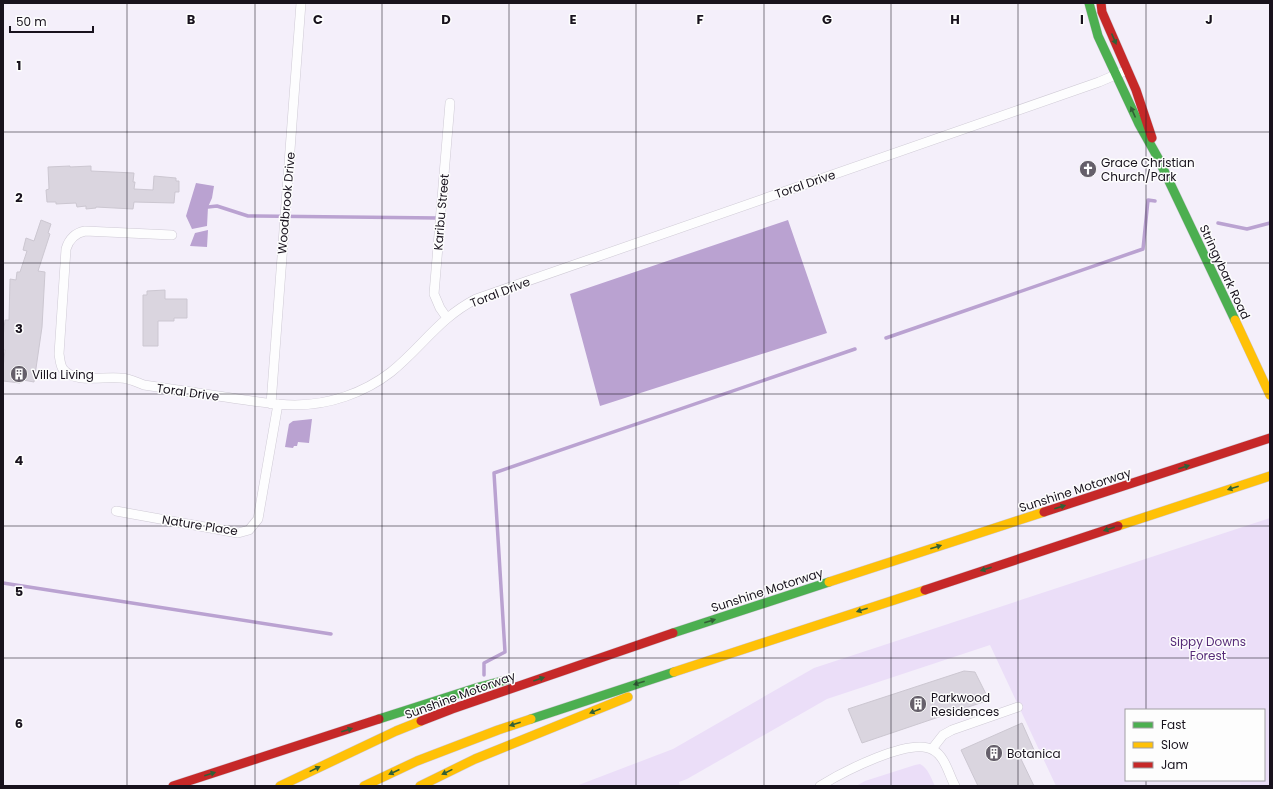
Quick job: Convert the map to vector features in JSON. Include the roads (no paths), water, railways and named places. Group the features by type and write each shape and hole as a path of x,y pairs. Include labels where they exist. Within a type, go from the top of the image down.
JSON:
{"main road":[{"name":"Stringybark Road","path":"1089,3 1098,36 1116,75 1139,124 1158,158 1270,395"},
{"name":"Stringybark Road","path":"1101,3 1102,12 1147,122 1158,158"},
{"name":"Sunshine Motorway","path":"280,786 396,731 452,709 673,634 1270,438"},
{"path":"364,786 417,761 498,730 1270,476"},
{"path":"173,786 479,687 673,634"},
{"path":"420,786 459,766 501,748 769,641"}],"street":[{"name":"Woodbrook Drive","path":"274,404 301,3"},
{"name":"Toral Drive","path":"172,235 85,231 78,232 73,236 66,249 59,354 62,369 74,377 81,378 130,379 144,385 274,404 310,404 343,397 374,383 408,357 447,318 462,306 476,299 1127,70"},
{"name":"Karibu Street","path":"447,318 436,299 434,290 450,103"},
{"name":"Nature Place","path":"116,512 238,533 249,530 258,519 274,404"},
{"path":"932,749 943,735 952,730 1018,707"},
{"path":"820,786 859,764 909,747 921,746 932,749 940,756 955,786"}],"waterway":[{"path":"886,338 1143,249 1148,200 1155,201"},
{"path":"208,207 217,206 248,216 439,218"},
{"path":"1218,223 1247,229 1270,223"},
{"path":"484,675 484,663 505,652 494,473 855,349"},
{"path":"3,583 331,634"}],"place":[{"name":"Grace Christian Church/Park","path":"1088,169"},
{"name":"Villa Living","path":"19,374"},
{"name":"Parkwood Residences","path":"918,704"},
{"name":"Botanica","path":"994,753"}],"park label":[{"name":"Sippy Downs Forest","path":"1208,648"}]}
